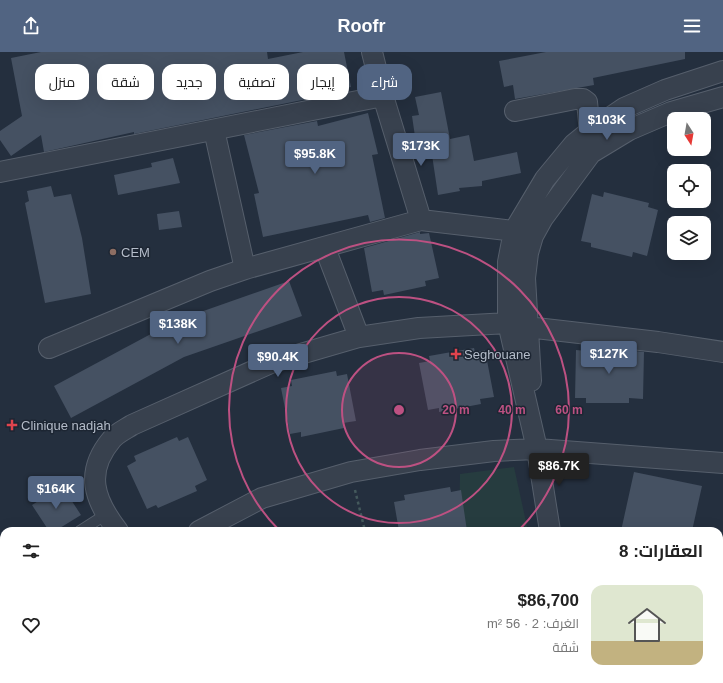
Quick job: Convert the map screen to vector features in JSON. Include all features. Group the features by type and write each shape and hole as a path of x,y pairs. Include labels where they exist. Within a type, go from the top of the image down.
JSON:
{"street":[{"path":"372,52 375,64"},
{"path":"549,527 537,449 508,323 508,262 514,231 545,179 574,144 590,131 624,108 665,90 723,71"},
{"path":"537,449 527,327 525,278 528,253 543,218 591,153 629,130 671,112 723,97"},
{"path":"515,111 576,98 583,99 587,102 591,153"},
{"path":"0,172 363,100"},
{"path":"384,100 420,220"},
{"path":"214,130 245,269"},
{"path":"49,348 210,281 245,269 325,248 420,220 514,231"},
{"path":"325,248 359,337"},
{"path":"115,527 105,515 98,501 94,477 98,460 112,438 132,425 273,362 359,337 419,328 508,323 527,327 658,342 723,352"},
{"path":"207,527 262,498 351,472 420,460 479,453 537,449 723,463"}],"lane":[{"path":"86,527 105,515"}],"path":[{"path":"351,472 364,527"}],"green space":[{"path":"514,467 527,527 459,527 460,474"}],"building":[{"path":"41,52 267,52 268,59 303,52 344,52 346,64 297,64 297,100 302,100 134,134 134,132 44,152 41,135 11,156 0,140 0,131 22,116 11,58"},
{"path":"546,52 685,52 685,59 593,78 594,85 515,99 513,85 504,87 499,61"},
{"path":"349,77 351,87 349,87"},
{"path":"441,92 450,139 469,135 474,161 517,152 521,173 482,181 482,186 459,188 460,191 438,195 432,155 418,157 412,116 419,115 415,97"},
{"path":"368,113 378,154 372,155 385,218 370,222 368,215 263,237 254,194 259,193 244,135 317,121 318,126"},
{"path":"173,158 180,183 118,195 114,175 152,167 151,163"},
{"path":"51,186 54,197 71,194 82,238 91,294 45,303 25,203 29,201 27,191"},
{"path":"604,192 649,203 648,207 658,210 647,256 633,252 632,257 591,247 591,243 581,241 592,194 603,197"},
{"path":"179,211 182,227 159,230 157,214"},
{"path":"420,232 420,234 429,233 439,278 425,281 426,286 384,295 383,290 372,292 364,248"},
{"path":"289,281 302,316 184,357 71,418 54,386 175,321"},
{"path":"588,346 644,352 643,399 629,398 629,403 586,403 586,398 575,398 576,350 587,351"},
{"path":"474,348 475,352 485,350 494,397 480,399 481,404 439,412 439,408 428,410 419,363 430,361 429,356"},
{"path":"336,371 337,376 347,374 356,421 343,423 344,428 301,437 301,432 290,434 281,388 292,386 291,380"},
{"path":"177,437 179,441 188,437 207,480 195,486 197,491 158,508 156,505 147,509 127,466 136,461 134,456"},
{"path":"634,472 702,486 693,527 622,527"},
{"path":"62,486 81,515 62,527 46,527 32,505"},
{"path":"450,487 451,492 461,490 466,527 398,527 394,502 405,500 404,495"}],"place":[{"name":"CEM","path":"113,252"},
{"name":"Seghouane","path":"456,354"},
{"name":"Clinique nadjah","path":"12,425"}]}
